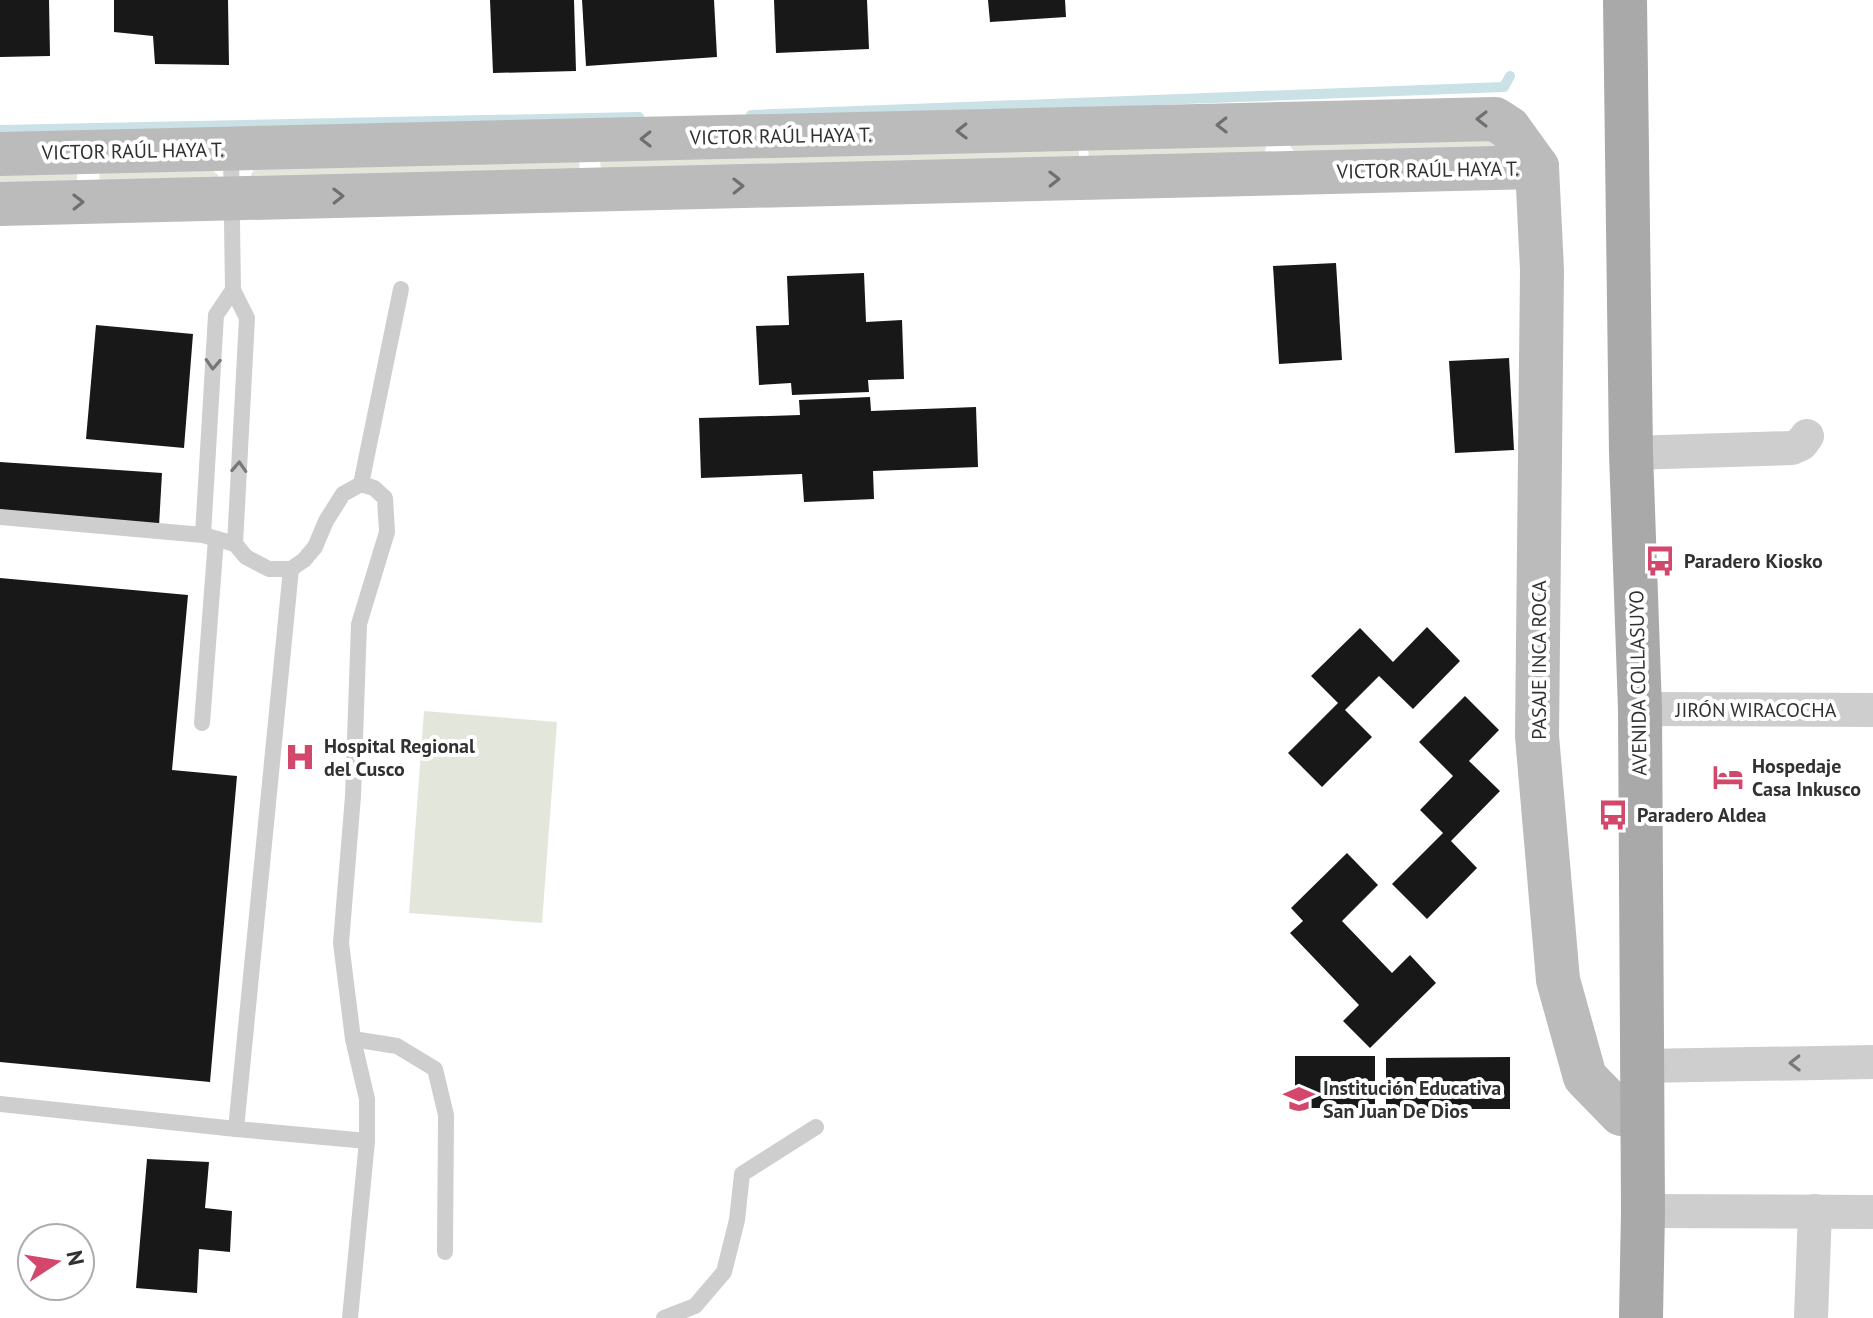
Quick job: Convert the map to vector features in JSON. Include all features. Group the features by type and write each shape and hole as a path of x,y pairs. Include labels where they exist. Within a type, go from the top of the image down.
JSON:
{"main road":[{"name":"AVENIDA COLLASUYO","path":"1625,0 1631,453 1640,709 1641,1318"}],"street":[{"name":"VICTOR RAÚL HAYA T.","path":"0,154 1495,119 1509,128 1537,167"},
{"path":"1279,124 1279,173"},
{"name":"VICTOR RAÚL HAYA T.","path":"0,204 1537,167"},
{"name":"PASAJE INCA ROCA","path":"1537,167 1542,270 1537,736 1558,980 1585,1077 1621,1114 1641,1117"},
{"path":"1631,453 1792,448 1801,444 1807,436"},
{"name":"JIRÓN WIRACOCHA","path":"1640,709 1873,710"},
{"path":"1641,1066 1873,1062"},
{"path":"1643,1211 1873,1212"},
{"path":"1811,1318 1815,1211"}],"lane":[{"path":"231,149 233,290 247,318 235,544"},
{"path":"361,484 401,289"},
{"path":"202,723 216,315 233,290"},
{"path":"0,517 209,537 235,544 246,557 269,569 291,569 315,547 326,521 343,494 361,484 374,488 385,498 387,532 359,624 353,796 341,943 353,1039 367,1099 367,1141 350,1318"},
{"path":"236,1129 291,569"},
{"path":"353,1039 397,1046 435,1069 446,1115 445,1252"},
{"path":"0,1104 367,1141"},
{"path":"664,1318 695,1306 724,1272 737,1220 742,1174 816,1127"}],"shaded area":[{"path":"1496,130 1499,143 1494,152 1297,155 1290,146 1296,137"},
{"path":"1262,139 1266,147 1264,156 1089,163 1088,144"},
{"path":"1079,143 1079,164 601,177 600,156"},
{"path":"579,154 580,177 257,188 251,175 257,164"},
{"path":"204,162 219,176 206,191 100,192 99,165"},
{"path":"77,166 77,192 0,194 0,168"},
{"path":"424,711 557,722 542,923 409,913"}],"building":[{"path":"0,0 49,0 50,56 0,57"},
{"path":"114,0 228,0 229,65 155,64 153,36 114,32"},
{"path":"490,0 574,0 576,71 493,73"},
{"path":"582,0 714,0 717,57 586,66"},
{"path":"774,0 867,0 869,49 776,53"},
{"path":"988,0 1065,0 1066,17 990,22"},
{"path":"1336,263 1342,360 1279,364 1273,266"},
{"path":"864,273 866,322 902,320 904,379 868,380 869,392 792,395 791,383 759,385 756,326 789,325 787,276"},
{"path":"96,325 193,334 184,448 86,439"},
{"path":"1509,358 1514,450 1455,453 1449,361"},
{"path":"870,397 871,411 976,407 978,467 873,471 874,499 804,502 802,474 701,478 699,418 800,415 799,400"},
{"path":"0,462 162,473 159,526 0,515"},
{"path":"0,578 188,595 172,770 237,776 210,1082 0,1062"},
{"path":"1427,627 1460,661 1413,709 1379,676 1345,710 1372,737 1322,787 1288,753 1338,703 1311,676 1360,628 1393,662"},
{"path":"1465,696 1499,730 1469,761 1500,791 1451,841 1477,868 1427,919 1392,884 1443,833 1420,810 1453,776 1419,742"},
{"path":"1347,853 1378,885 1342,921 1392,973 1410,955 1436,983 1370,1048 1343,1021 1359,1005 1290,933 1303,921 1291,908"},
{"path":"1295,1056 1375,1056 1375,1108 1295,1108"},
{"path":"1510,1057 1510,1109 1386,1109 1386,1058"},
{"path":"147,1159 209,1162 205,1208 232,1211 230,1252 199,1249 197,1293 136,1288"}],"waterway":[{"path":"751,115 1504,87 1510,76"},
{"path":"0,130 639,117"}],"place":[{"name":"Paradero Kiosko","path":"1660,561"},
{"name":"Hospital Regional del Cusco","path":"300,757"},
{"name":"Hospedaje Casa Inkusco","path":"1728,777"},
{"name":"Paradero Aldea","path":"1613,815"},
{"name":"Institución Educativa San Juan De Dios","path":"1299,1099"}]}
